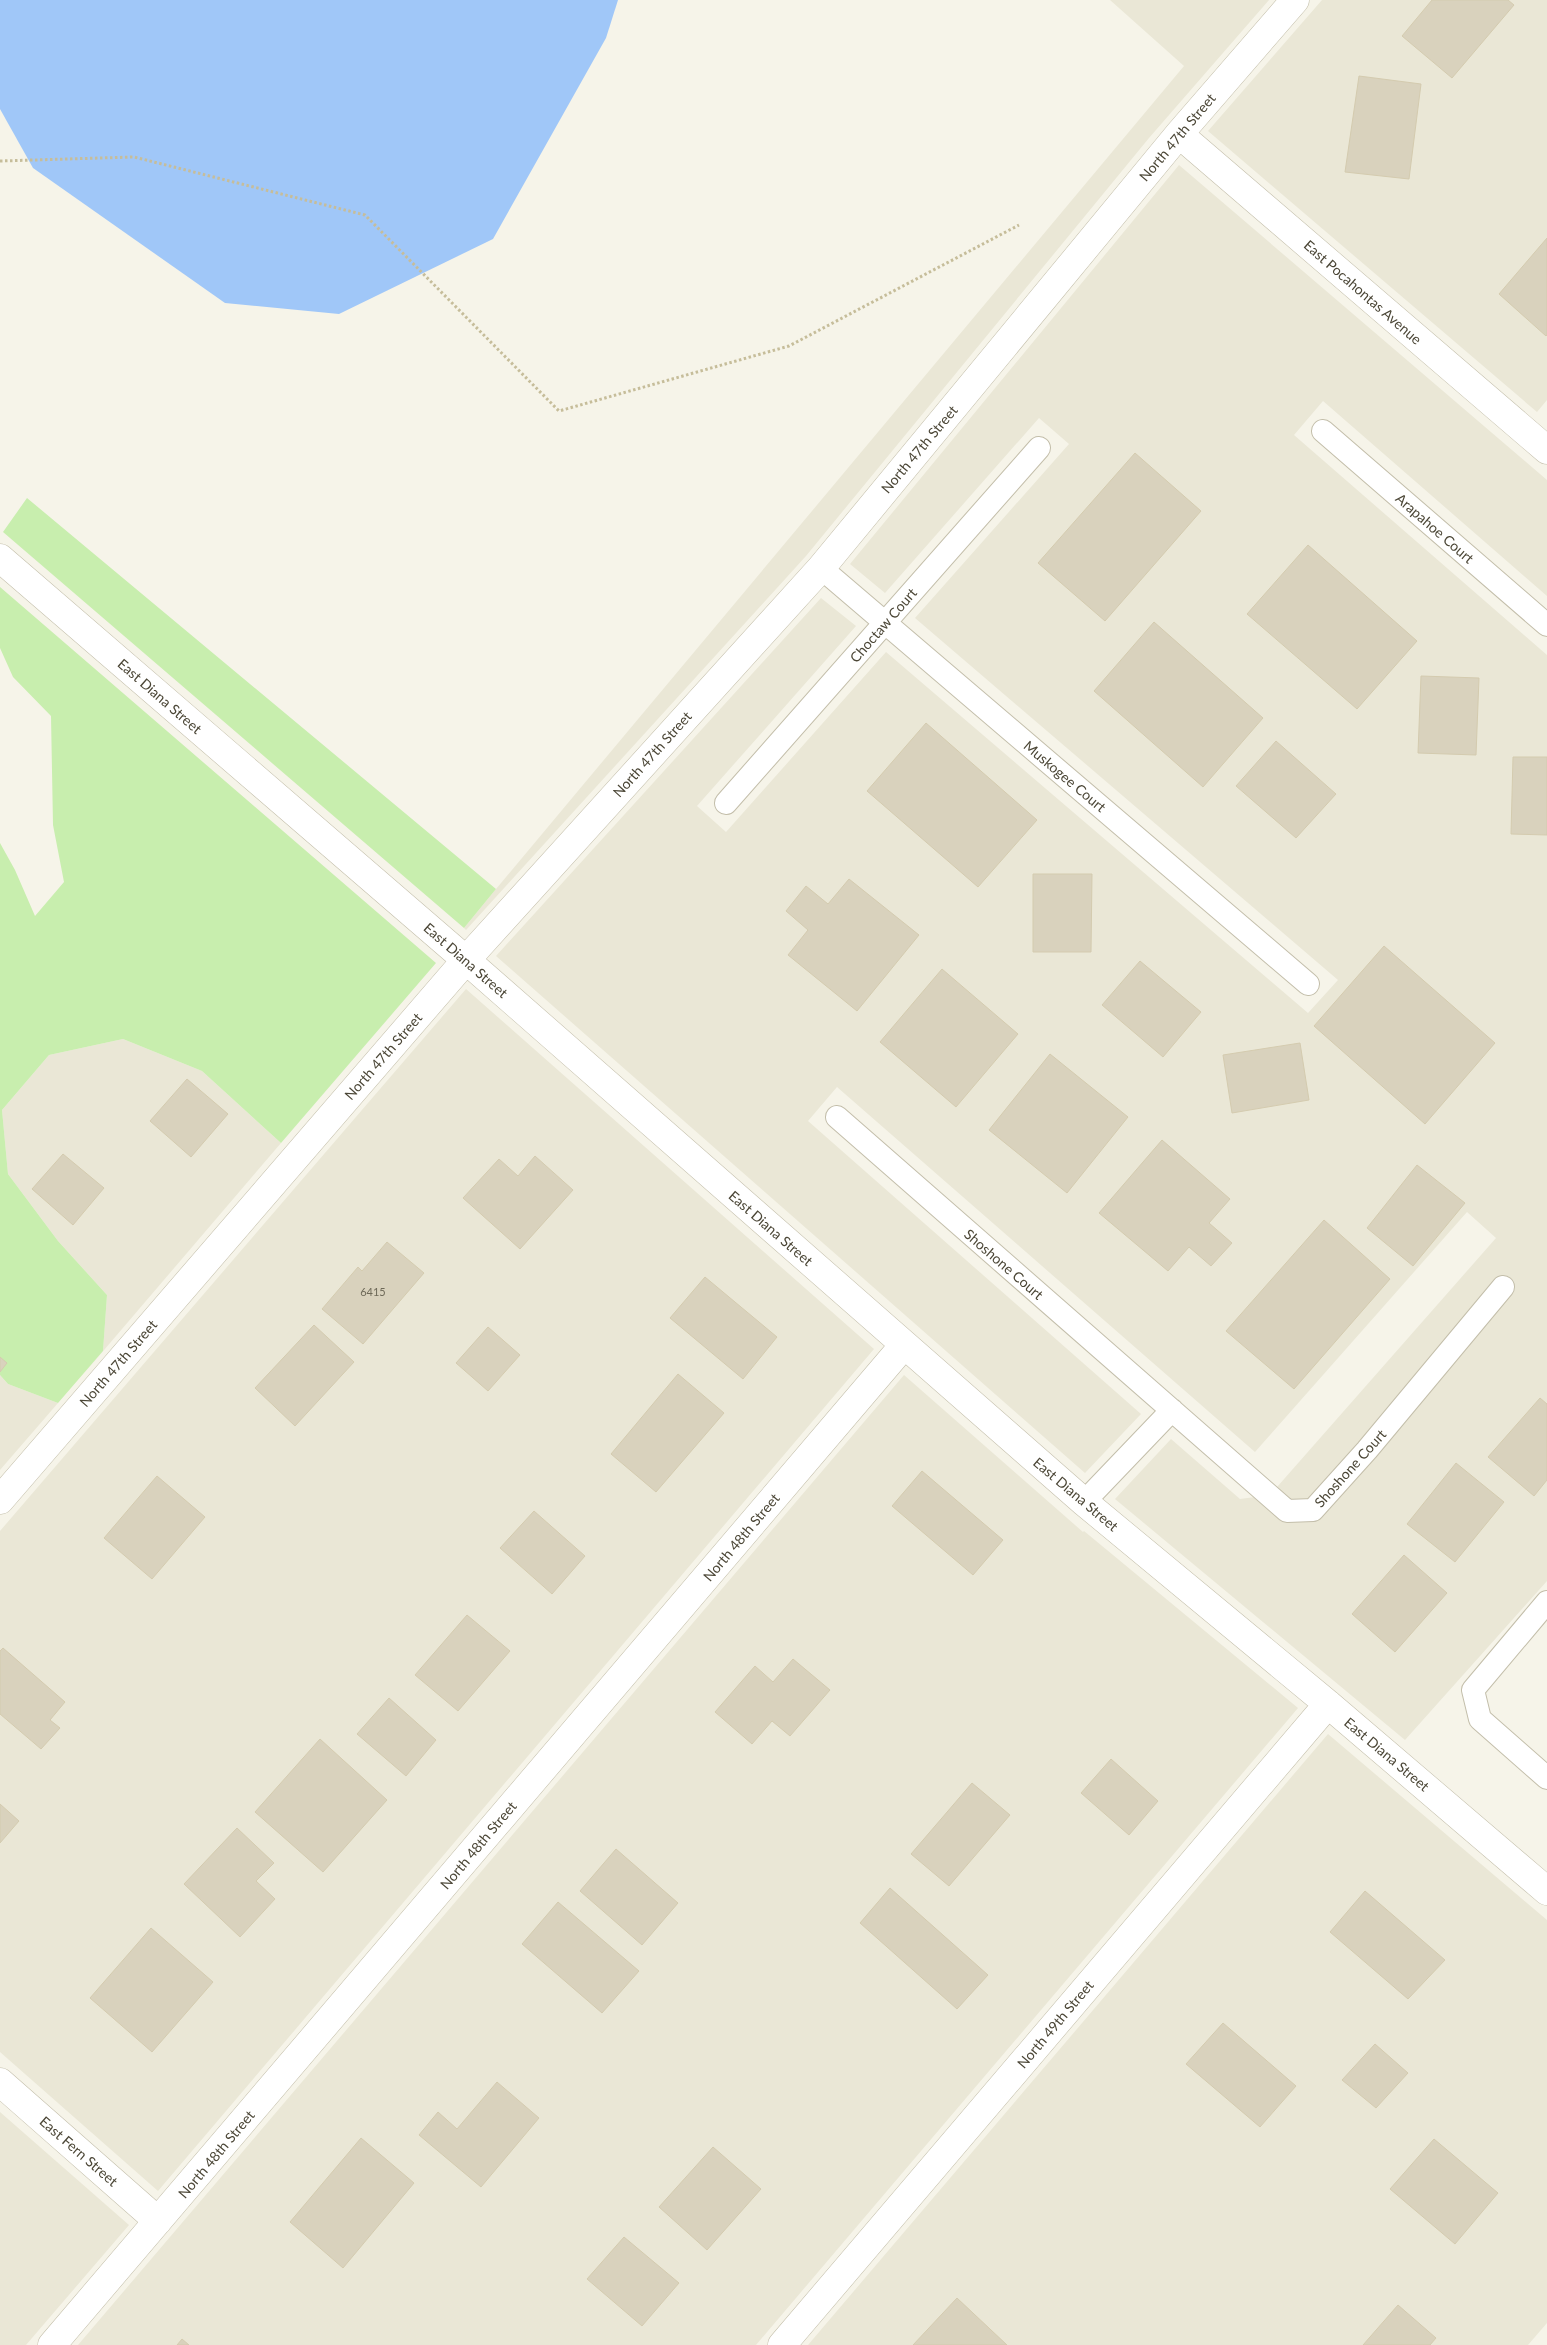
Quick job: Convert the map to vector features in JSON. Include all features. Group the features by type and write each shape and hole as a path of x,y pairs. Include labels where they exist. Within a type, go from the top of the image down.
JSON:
{"street":[{"name":"North 47th Street","path":"0,1500 466,960 821,568 1179,134 1295,0"},
{"name":"East Pocahontas Avenue","path":"1179,134 1544,440"},
{"name":"East Diana Street","path":"0,558 466,960 1084,1502 1328,1704 1547,1891"},
{"name":"North 48th Street","path":"52,2345 904,1345"},
{"name":"North 49th Street","path":"782,2345 1328,1704"},
{"name":"East Fern Street","path":"0,2082 158,2221"}],"lane":[{"name":"Arapahoe Court","path":"1323,431 1547,625"},
{"name":"Choctaw Court","path":"726,803 1039,448"},
{"name":"Muskogee Court","path":"821,568 1308,984"},
{"name":"Shoshone Court","path":"837,1117 1287,1511 1313,1510 1367,1450 1503,1287"},
{"path":"1084,1502 1172,1410"},
{"path":"1547,1602 1473,1690 1480,1719 1547,1778"}],"path":[{"path":"0,161 134,157 366,215 559,411 789,346 1019,225"}],"shaded area":[{"path":"1110,0 1269,0 1149,138 806,556 466,930 464,928 496,889 1184,66"},
{"path":"1322,0 1547,0 1547,400 1537,412 1208,131"},
{"path":"1179,165 1547,480 1547,596 1323,401 1294,435 1547,655 1547,1581 1405,1740 1115,1499 1171,1439 1240,1499 1270,1495 1496,1238 1467,1212 1255,1452 837,1087 808,1121 1141,1414 1085,1473 496,956 821,598 856,626 697,806 726,832 886,652 1308,1013 1338,980 915,618 1069,444 1039,418 885,593 850,564"},
{"path":"466,989 874,1349 158,2191 0,2052 0,1531"},
{"path":"123,1039 202,1071 281,1143 75,1384 103,1351 107,1295 58,1241 8,1174 2,1110 49,1055"},
{"path":"0,1375 8,1384 58,1403 0,1470"},
{"path":"904,1375 1083,1532 1298,1708 756,2345 78,2345"},
{"path":"1328,1734 1547,1920 1547,2323 1528,2345 808,2345"},
{"path":"0,2112 129,2225 26,2345 0,2345"}],"green space":[{"path":"27,498 496,889 464,928 3,532"},
{"path":"0,587 436,963 281,1143 202,1071 123,1039 49,1055 2,1110 8,1174 58,1241 107,1295 103,1351 58,1403 8,1384 0,1375 0,843 15,870 35,916 64,882 53,825 51,716 13,677 0,648"}],"water":[{"path":"0,0 618,0 606,38 493,239 339,314 225,303 33,168 0,109"}],"building":[{"path":"1432,0 1508,0 1514,5 1452,78 1402,36"},
{"path":"1359,76 1421,84 1409,179 1345,172"},
{"path":"1547,238 1547,335 1546,336 1499,294"},
{"path":"1135,453 1201,511 1105,621 1038,563"},
{"path":"1308,545 1417,641 1357,709 1247,614"},
{"path":"1154,622 1263,718 1203,787 1094,691"},
{"path":"1421,676 1479,678 1476,755 1418,753"},
{"path":"926,723 1037,820 978,887 867,791"},
{"path":"1276,741 1336,794 1296,838 1236,786"},
{"path":"1513,757 1547,757 1547,835 1511,834"},
{"path":"1033,874 1092,874 1091,952 1033,952"},
{"path":"849,879 919,935 857,1011 788,955 808,930 786,911 806,886 828,904"},
{"path":"1384,946 1495,1043 1425,1124 1314,1026"},
{"path":"1140,961 1201,1012 1163,1057 1102,1005"},
{"path":"942,969 1018,1034 956,1107 880,1042"},
{"path":"1300,1043 1309,1100 1232,1113 1223,1055"},
{"path":"1050,1054 1128,1117 1067,1193 989,1130"},
{"path":"187,1079 228,1114 191,1157 150,1121"},
{"path":"1162,1140 1230,1199 1209,1223 1232,1243 1211,1266 1189,1247 1168,1271 1099,1213"},
{"path":"63,1154 104,1188 73,1225 32,1189"},
{"path":"535,1156 573,1190 520,1249 463,1198 499,1159 518,1176"},
{"path":"1417,1165 1465,1203 1413,1266 1367,1228"},
{"path":"1324,1220 1390,1279 1294,1389 1226,1331"},
{"path":"387,1242 424,1273 363,1344 322,1309 358,1267 362,1271"},
{"path":"705,1277 777,1337 743,1379 670,1318"},
{"path":"314,1325 354,1362 295,1426 255,1388"},
{"path":"488,1327 520,1355 488,1391 456,1363"},
{"path":"0,1357 7,1363 0,1372"},
{"path":"678,1374 724,1413 656,1492 611,1454"},
{"path":"1540,1398 1547,1404 1547,1480 1534,1496 1488,1457"},
{"path":"1456,1463 1504,1502 1455,1562 1407,1524"},
{"path":"922,1471 1003,1540 973,1575 892,1506"},
{"path":"157,1476 205,1517 152,1579 104,1538"},
{"path":"534,1511 585,1556 552,1594 500,1548"},
{"path":"1404,1555 1447,1593 1395,1652 1352,1614"},
{"path":"467,1615 510,1651 458,1711 415,1675"},
{"path":"3,1648 65,1702 50,1720 60,1728 41,1749 0,1714 0,1651"},
{"path":"793,1659 830,1690 790,1736 772,1721 752,1744 715,1712 755,1666 773,1682"},
{"path":"389,1698 436,1740 406,1776 357,1734"},
{"path":"320,1739 387,1800 323,1872 255,1812"},
{"path":"1111,1759 1158,1801 1129,1835 1081,1793"},
{"path":"972,1783 1010,1815 949,1886 911,1854"},
{"path":"0,1804 19,1821 0,1843"},
{"path":"237,1828 274,1863 256,1881 275,1899 240,1937 184,1884"},
{"path":"616,1849 678,1903 642,1945 580,1891"},
{"path":"890,1888 988,1975 957,2009 860,1923"},
{"path":"1365,1891 1445,1960 1408,1999 1330,1932"},
{"path":"558,1902 639,1971 602,2013 522,1944"},
{"path":"151,1928 213,1982 152,2052 90,1998"},
{"path":"1223,2023 1296,2086 1260,2127 1186,2064"},
{"path":"1375,2044 1408,2073 1376,2108 1342,2080"},
{"path":"497,2082 539,2118 481,2187 419,2135 438,2112 457,2129"},
{"path":"361,2138 414,2183 343,2268 290,2222"},
{"path":"1434,2139 1498,2193 1455,2244 1390,2189"},
{"path":"713,2147 761,2189 707,2250 659,2207"},
{"path":"624,2237 679,2283 642,2326 587,2279"},
{"path":"957,2298 1007,2345 913,2345"},
{"path":"1398,2305 1436,2338 1430,2345 1363,2345"},
{"path":"182,2339 189,2345 177,2345"}]}
